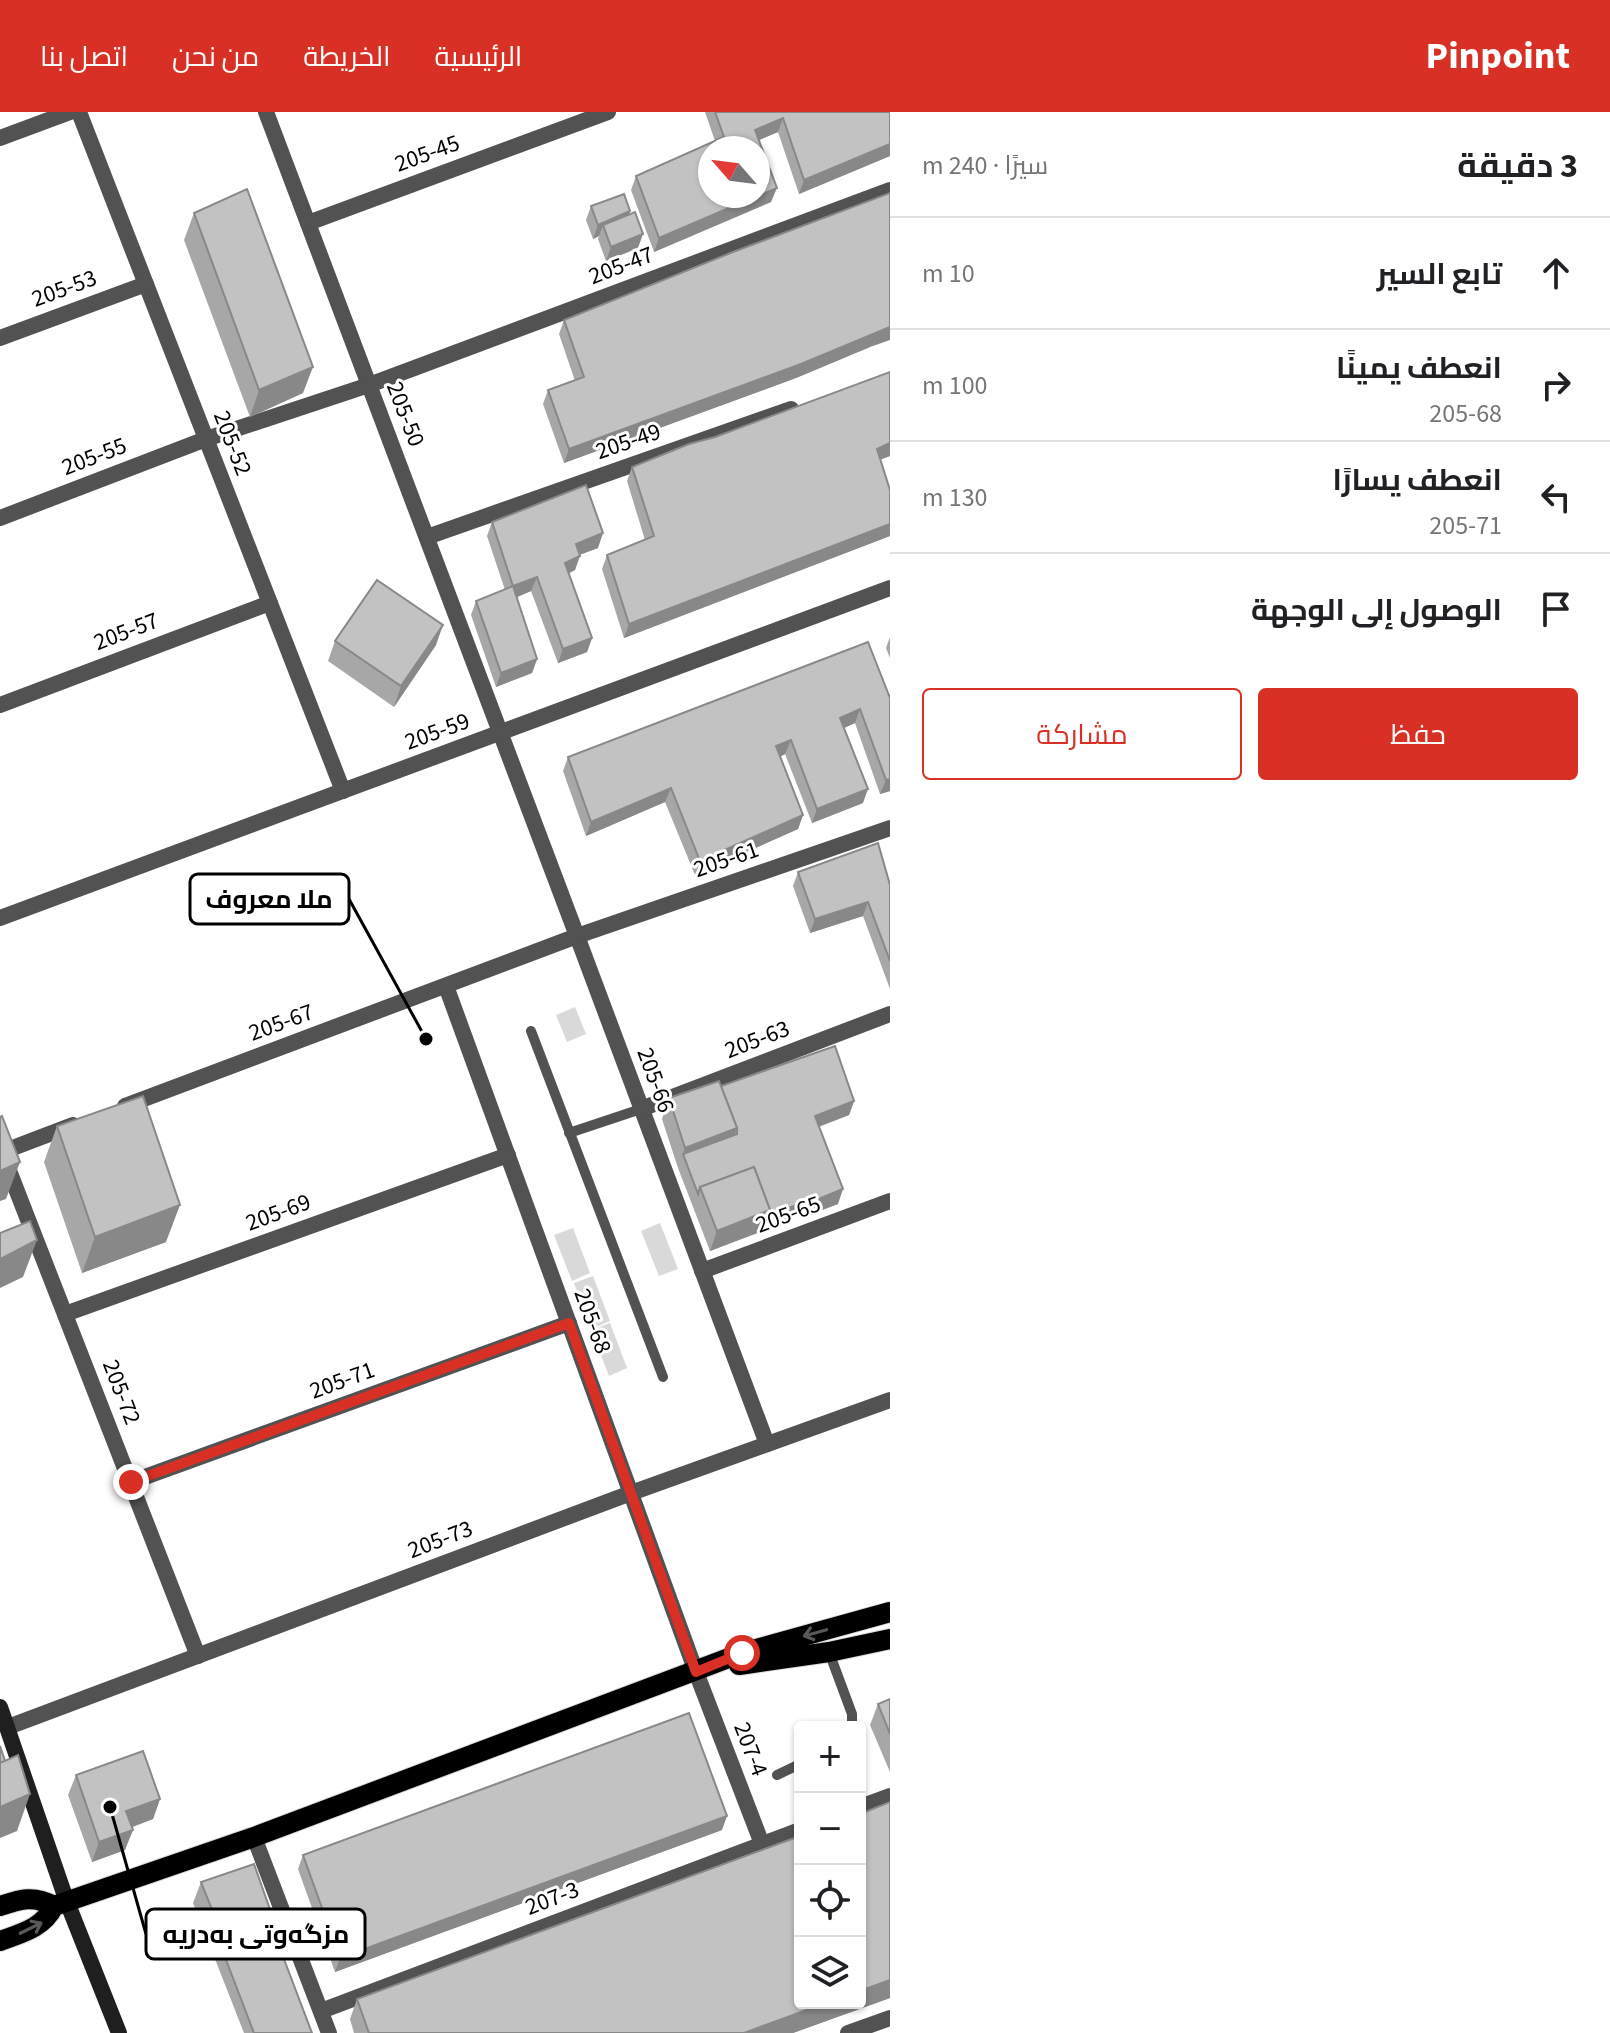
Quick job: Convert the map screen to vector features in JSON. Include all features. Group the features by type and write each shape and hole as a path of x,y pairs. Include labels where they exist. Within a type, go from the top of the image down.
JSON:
{"main road":[{"path":"0,1941 41,1924 60,1904 254,1837 742,1653 890,1612"},
{"path":"696,1672 829,1652 890,1639"},
{"path":"0,1906 30,1897 60,1904"}],"street":[{"path":"0,138 70,112"},
{"name":"205-52","path":"79,112 343,791"},
{"name":"205-50","path":"266,112 500,733"},
{"name":"205-45","path":"308,223 608,112"},
{"name":"205-47","path":"206,439 369,385 890,190"},
{"name":"205-53","path":"0,338 146,284"},
{"name":"205-49","path":"427,537 800,406"},
{"name":"205-55","path":"0,518 206,439"},
{"name":"205-59","path":"0,918 890,588"},
{"name":"205-57","path":"0,705 270,603"},
{"name":"205-66","path":"500,733 767,1444"},
{"name":"205-61","path":"577,936 890,828"},
{"name":"205-67","path":"1,1149 98,1116 577,936"},
{"name":"205-68","path":"446,986 696,1672"},
{"name":"205-63","path":"641,1109 890,1014"},
{"name":"205-72","path":"1,1149 198,1656"},
{"name":"205-69","path":"65,1314 508,1155"},
{"name":"205-65","path":"702,1271 890,1201"},
{"name":"205-71","path":"131,1482 569,1323"},
{"name":"205-73","path":"8,1727 631,1493 890,1400"},
{"name":"207-4","path":"696,1672 762,1844"},
{"path":"0,1707 60,1904 119,2033"},
{"path":"866,1805 890,1796"},
{"name":"207-3","path":"321,2011 794,1832"},
{"path":"254,1837 329,2033"},
{"path":"848,2033 890,2018"}],"lane":[{"path":"531,1031 663,1377"},
{"path":"569,1133 641,1109"},
{"path":"829,1652 852,1721"},
{"path":"777,1775 794,1767"}],"shaded area":[{"path":"575,1007 586,1034 567,1042 556,1015"},
{"path":"660,1223 678,1269 659,1276 641,1231"},
{"path":"573,1228 590,1273 572,1281 554,1235"},
{"path":"593,1276 610,1321 591,1329 574,1283"},
{"path":"610,1323 627,1368 609,1376 591,1330"}],"building":[{"path":"715,112 890,112 890,144 804,180 783,118 755,130 757,136 724,136"},
{"path":"698,149 698,208 729,208 659,238 636,176"},
{"path":"770,170 777,188 770,191"},
{"path":"247,189 313,367 259,390 194,213"},
{"path":"890,193 890,327 801,364 569,449 548,390 584,377 564,320"},
{"path":"624,194 630,211 598,225 591,206"},
{"path":"635,212 643,234 611,247 603,225"},
{"path":"890,372 890,443 877,449 890,490 890,524 629,624 607,555 654,536 632,467"},
{"path":"586,485 603,533 576,544 580,556 565,563 592,638 563,649 537,577 513,586 492,522"},
{"path":"377,580 443,625 401,686 335,641"},
{"path":"513,586 537,659 501,673 476,601"},
{"path":"868,642 890,698 890,779 886,780 860,709 840,718 868,789 817,809 791,740 776,746 803,815 700,861 671,788 591,822 568,757"},
{"path":"878,843 890,885 890,961 868,902 815,919 798,872"},
{"path":"835,1046 854,1101 815,1116 843,1189 768,1217 770,1210 754,1167 700,1187 698,1194 683,1154 737,1134 721,1086"},
{"path":"719,1081 737,1128 685,1148 669,1098"},
{"path":"143,1096 180,1205 95,1237 57,1126"},
{"path":"0,1117 20,1162 0,1171"},
{"path":"754,1167 770,1210 717,1231 700,1187"},
{"path":"30,1221 37,1240 0,1259 0,1233"},
{"path":"890,1699 890,1734 878,1704"},
{"path":"689,1713 727,1816 340,1958 303,1855"},
{"path":"0,1746 5,1761 0,1763"},
{"path":"143,1751 160,1799 126,1811 133,1830 99,1842 76,1775"},
{"path":"18,1755 30,1794 0,1807 0,1763"},
{"path":"890,1802 890,1980 866,1989 866,1865 866,1812"},
{"path":"794,1838 794,2009 810,2009 744,2033 369,2033 357,1999"},
{"path":"254,1864 273,1918 223,1937 201,1882"},
{"path":"271,1925 312,2033 254,2033 220,1944"}],"place":[{"name":"ملا معروف","path":"426,1039"},
{"name":"مزگه‌وتی به‌دریه","path":"110,1807"}],"route":[{"path":"131,1482 569,1323 696,1672 742,1653"}]}
